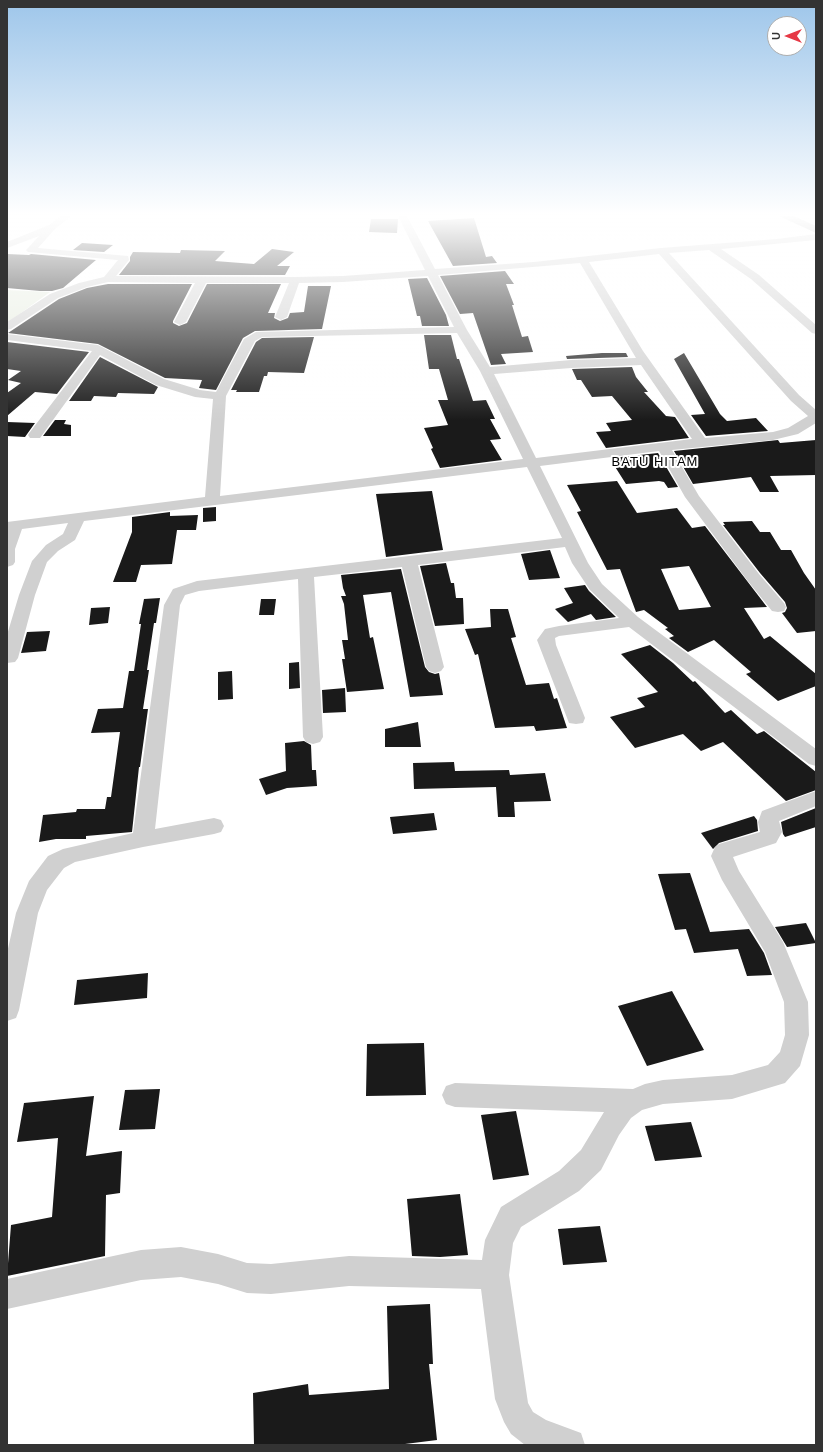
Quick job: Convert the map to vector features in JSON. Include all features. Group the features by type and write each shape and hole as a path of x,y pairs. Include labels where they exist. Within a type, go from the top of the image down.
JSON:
{"street":[{"path":"7,327 54,296 88,284"},
{"path":"180,322 200,284"},
{"path":"281,317 294,284"},
{"path":"437,284 486,371 580,563 596,587 632,621 816,759"},
{"path":"597,284 644,361 701,442"},
{"path":"7,562 7,549 11,527 78,517 212,502 663,446 784,434 800,428 816,417 795,398 691,284"},
{"path":"762,284 816,331"},
{"path":"212,502 220,396 250,339 260,334 462,330"},
{"path":"7,337 80,345 99,349 160,382 198,394 220,396"},
{"path":"35,435 99,349"},
{"path":"486,371 571,364 644,361"},
{"path":"663,446 692,497 753,577 778,607"},
{"path":"9,658 27,595 40,561 52,548 70,538 78,517"},
{"path":"143,839 172,605 179,592 197,586 571,542"},
{"path":"409,562 435,667"},
{"path":"306,574 313,736"},
{"path":"576,718 547,645 546,640 548,636 559,631 632,621"},
{"path":"569,1445 548,1439 534,1432 522,1423 515,1411 511,1399 494,1275 499,1240 511,1218 570,1181 591,1160 610,1126 622,1109 632,1101 663,1092 732,1087 776,1075 791,1058 797,1035 796,1002 775,949 730,874 722,856 727,850 769,838 771,832 768,822 769,816 816,798"},
{"path":"7,1010 27,913 37,887 56,862 71,855 143,839 214,826"},
{"path":"455,1096 632,1101"},
{"path":"7,1294 141,1265 181,1262 218,1269 247,1278 271,1279 349,1271 494,1275"}],"shaded area":[{"path":"7,290 50,292 7,323"}],"building":[{"path":"7,284 68,284 63,288 52,291 7,288"},
{"path":"108,284 192,284 173,321 173,323 179,326 187,323 207,284 281,284 268,313 275,313 274,318 280,321 288,318 290,313 304,312 308,286 331,286 322,329 255,331 243,338 216,390 199,388 202,380 165,378 98,344 8,333 59,299 87,288"},
{"path":"409,284 430,284 446,315 449,326 422,326 420,316 417,316"},
{"path":"444,284 514,284 506,284 514,305 512,305 522,337 528,336 533,352 501,354 506,364 491,365 473,313 460,314"},
{"path":"424,335 451,335 457,359 459,359 473,401 486,400 495,419 490,419 501,439 490,440 502,460 440,468 431,449 433,448 424,428 448,425 438,400 448,400 439,369 429,369"},
{"path":"314,337 304,373 268,372 267,376 264,376 259,392 236,392 237,390 231,390 256,342 262,338"},
{"path":"7,342 89,352 57,394 35,392 7,416 7,393 21,383 8,380 21,371 7,369"},
{"path":"626,353 628,357 567,359 566,356"},
{"path":"684,353 720,414 727,421 756,418 768,431 706,436 691,415 705,414 674,359"},
{"path":"100,357 158,387 154,394 118,393 116,397 94,396 91,401 69,401"},
{"path":"632,367 636,377 648,392 644,392 666,416 675,417 689,438 606,448 596,432 611,431 606,423 632,420 612,396 592,397 581,380 577,380 572,369"},
{"path":"55,420 66,420 64,424 71,425 71,436 43,436"},
{"path":"7,422 35,423 25,437 7,436"},
{"path":"778,440 780,443 816,440 816,475 770,476 779,492 760,492 751,477 693,484 674,451"},
{"path":"658,453 678,487 668,488 664,482 659,481 626,484 612,462 614,462 612,458"},
{"path":"617,481 637,513 677,508 692,528 705,526 767,607 744,608 764,639 770,636 816,674 816,686 778,701 746,674 751,672 714,640 688,652 669,638 674,636 665,629 668,628 644,610 636,612 620,569 607,570 577,512 581,511 567,485","holes":["689,566 711,607 679,610 661,569"]},
{"path":"432,491 443,550 386,557 376,494"},
{"path":"216,507 216,521 203,522 203,508"},
{"path":"170,512 170,516 198,515 196,530 177,530 172,564 141,565 136,582 113,582 132,532 132,517"},
{"path":"752,521 760,532 770,532 781,550 791,550 816,590 816,631 797,633 782,613 785,612 787,608 785,602 760,573 723,525 725,525 723,522"},
{"path":"550,550 560,578 529,580 521,554"},
{"path":"446,563 451,583 454,583 456,598 463,598 464,624 435,626 420,566"},
{"path":"401,569 425,667 429,672 435,674 439,673 443,695 410,697 391,592 363,595 370,638 373,637 384,689 347,692 342,659 345,659 342,640 348,640 344,604 341,596 346,596 341,575"},
{"path":"585,585 589,591 616,617 596,620 591,614 568,622 555,609 573,603 564,588"},
{"path":"160,598 156,623 154,623 147,670 149,670 143,709 148,709 139,767 132,832 86,836 86,839 56,839 39,842 43,815 76,812 77,809 105,809 107,797 111,797 120,732 91,733 98,709 123,708 129,671 134,671 141,624 139,624 144,599"},
{"path":"261,599 276,599 274,615 259,615"},
{"path":"110,607 108,623 89,625 91,608"},
{"path":"490,609 508,609 516,637 511,638 526,685 549,683 554,699 557,698 567,728 536,731 534,726 495,728 478,654 475,655 465,629 491,627"},
{"path":"50,631 46,651 21,653 27,632"},
{"path":"650,645 673,663 693,682 695,681 725,713 731,710 757,734 764,731 816,772 816,790 786,801 723,742 701,751 683,734 635,748 610,717 645,707 637,698 658,692 621,654"},
{"path":"299,662 300,688 289,689 289,663"},
{"path":"232,671 233,699 218,700 218,672"},
{"path":"345,688 346,712 323,713 322,690"},
{"path":"418,722 421,747 385,747 385,729"},
{"path":"304,741 311,745 312,770 316,770 317,786 287,788 266,795 259,779 286,771 285,743"},
{"path":"454,762 455,771 509,770 510,775 545,773 551,801 514,802 515,817 498,817 496,787 414,789 413,763"},
{"path":"816,808 816,827 785,837 781,822"},
{"path":"434,813 437,830 393,834 390,817"},
{"path":"754,816 757,820 758,831 719,843 713,849 701,833"},
{"path":"690,873 710,932 749,929 764,953 772,975 747,976 738,949 694,953 686,929 675,930 658,874"},
{"path":"806,923 816,943 787,947 775,927"},
{"path":"148,973 147,998 74,1005 77,980"},
{"path":"672,991 704,1050 647,1066 618,1006"},
{"path":"424,1043 426,1095 366,1096 367,1044"},
{"path":"160,1089 155,1129 119,1130 125,1090"},
{"path":"94,1096 86,1156 122,1151 120,1193 106,1195 105,1256 7,1276 11,1225 52,1217 58,1138 17,1142 24,1103"},
{"path":"516,1111 529,1175 493,1180 481,1115"},
{"path":"691,1122 702,1157 655,1161 645,1126"},
{"path":"460,1194 468,1255 440,1257 412,1256 407,1199"},
{"path":"600,1226 607,1262 563,1265 558,1229"},
{"path":"430,1304 433,1364 429,1364 437,1440 397,1445 254,1445 253,1393 308,1384 309,1395 389,1389 387,1306"}],"district":[{"name":"BATU HITAM","path":"655,462"}]}
